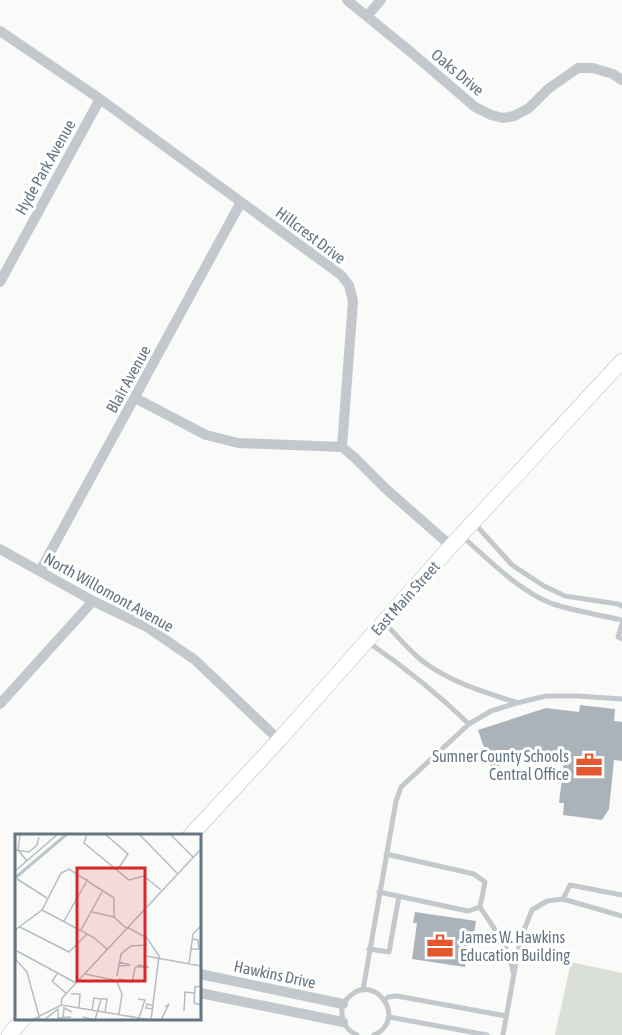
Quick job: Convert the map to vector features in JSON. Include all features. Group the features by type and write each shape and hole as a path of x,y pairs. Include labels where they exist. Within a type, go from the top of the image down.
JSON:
{"street":[{"name":"Oaks Drive","path":"347,0 475,107 490,115 503,118 514,116 529,108 548,89 578,68 594,68 613,74 622,80"},
{"path":"367,16 381,0"},
{"name":"Hillcrest Drive","path":"0,31 100,99 341,275 349,285 353,301 342,447"},
{"name":"Hyde Park Avenue","path":"0,282 100,99"},
{"name":"Blair Avenue","path":"40,571 242,202"},
{"name":"East Main Street","path":"192,834 622,361"},
{"path":"135,398 206,435 238,443 342,447 386,489 456,541"},
{"name":"North Willomont Avenue","path":"0,549 93,602 147,627 195,660 279,740"},
{"path":"0,704 93,602"},
{"name":"Hawkins Drive","path":"201,974 344,1004"},
{"name":"Hawkins Drive","path":"201,993 343,1022"},
{"path":"9,1035 22,1020"}],"lane":[{"path":"474,523 512,566 544,586 565,596 622,606"},
{"path":"456,541 515,582 552,603 622,622 618,637 622,639"},
{"path":"384,622 421,660 443,674 517,703"},
{"path":"367,641 397,662 469,724"},
{"path":"363,990 386,854 396,801 401,787 469,724 491,711 546,696 622,699"},
{"path":"386,854 474,874 485,882 480,908 502,941 512,967 513,979"},
{"path":"562,899 570,885 622,895"},
{"path":"379,892 468,911 480,908"},
{"path":"369,949 388,952 399,896"},
{"path":"503,1035 520,940 532,910 547,901 562,899 622,916"},
{"path":"357,1035 346,1028 342,1010 351,994 363,990 377,992 385,1000 389,1010 383,1029 374,1035"},
{"path":"385,1000 388,997 397,996 506,1016"},
{"path":"388,1017 487,1035"}],"shaded area":[{"path":"571,962 622,973 622,1035 555,1035"}],"building":[{"name":"Sumner County Schools Central Office","path":"580,705 615,709 614,721 622,722 622,761 614,760 609,809 602,820 563,815 564,803 559,803 565,753 544,751 491,768 478,730 546,708 579,712"},
{"name":"James W. Hawkins Education Building","path":"415,912 476,921 474,933 469,932 465,967 412,959 417,923 413,923"}],"place":[{"name":"Sumner County Schools Central Office","path":"589,765"},
{"name":"James W. Hawkins Education Building","path":"440,946"}]}
